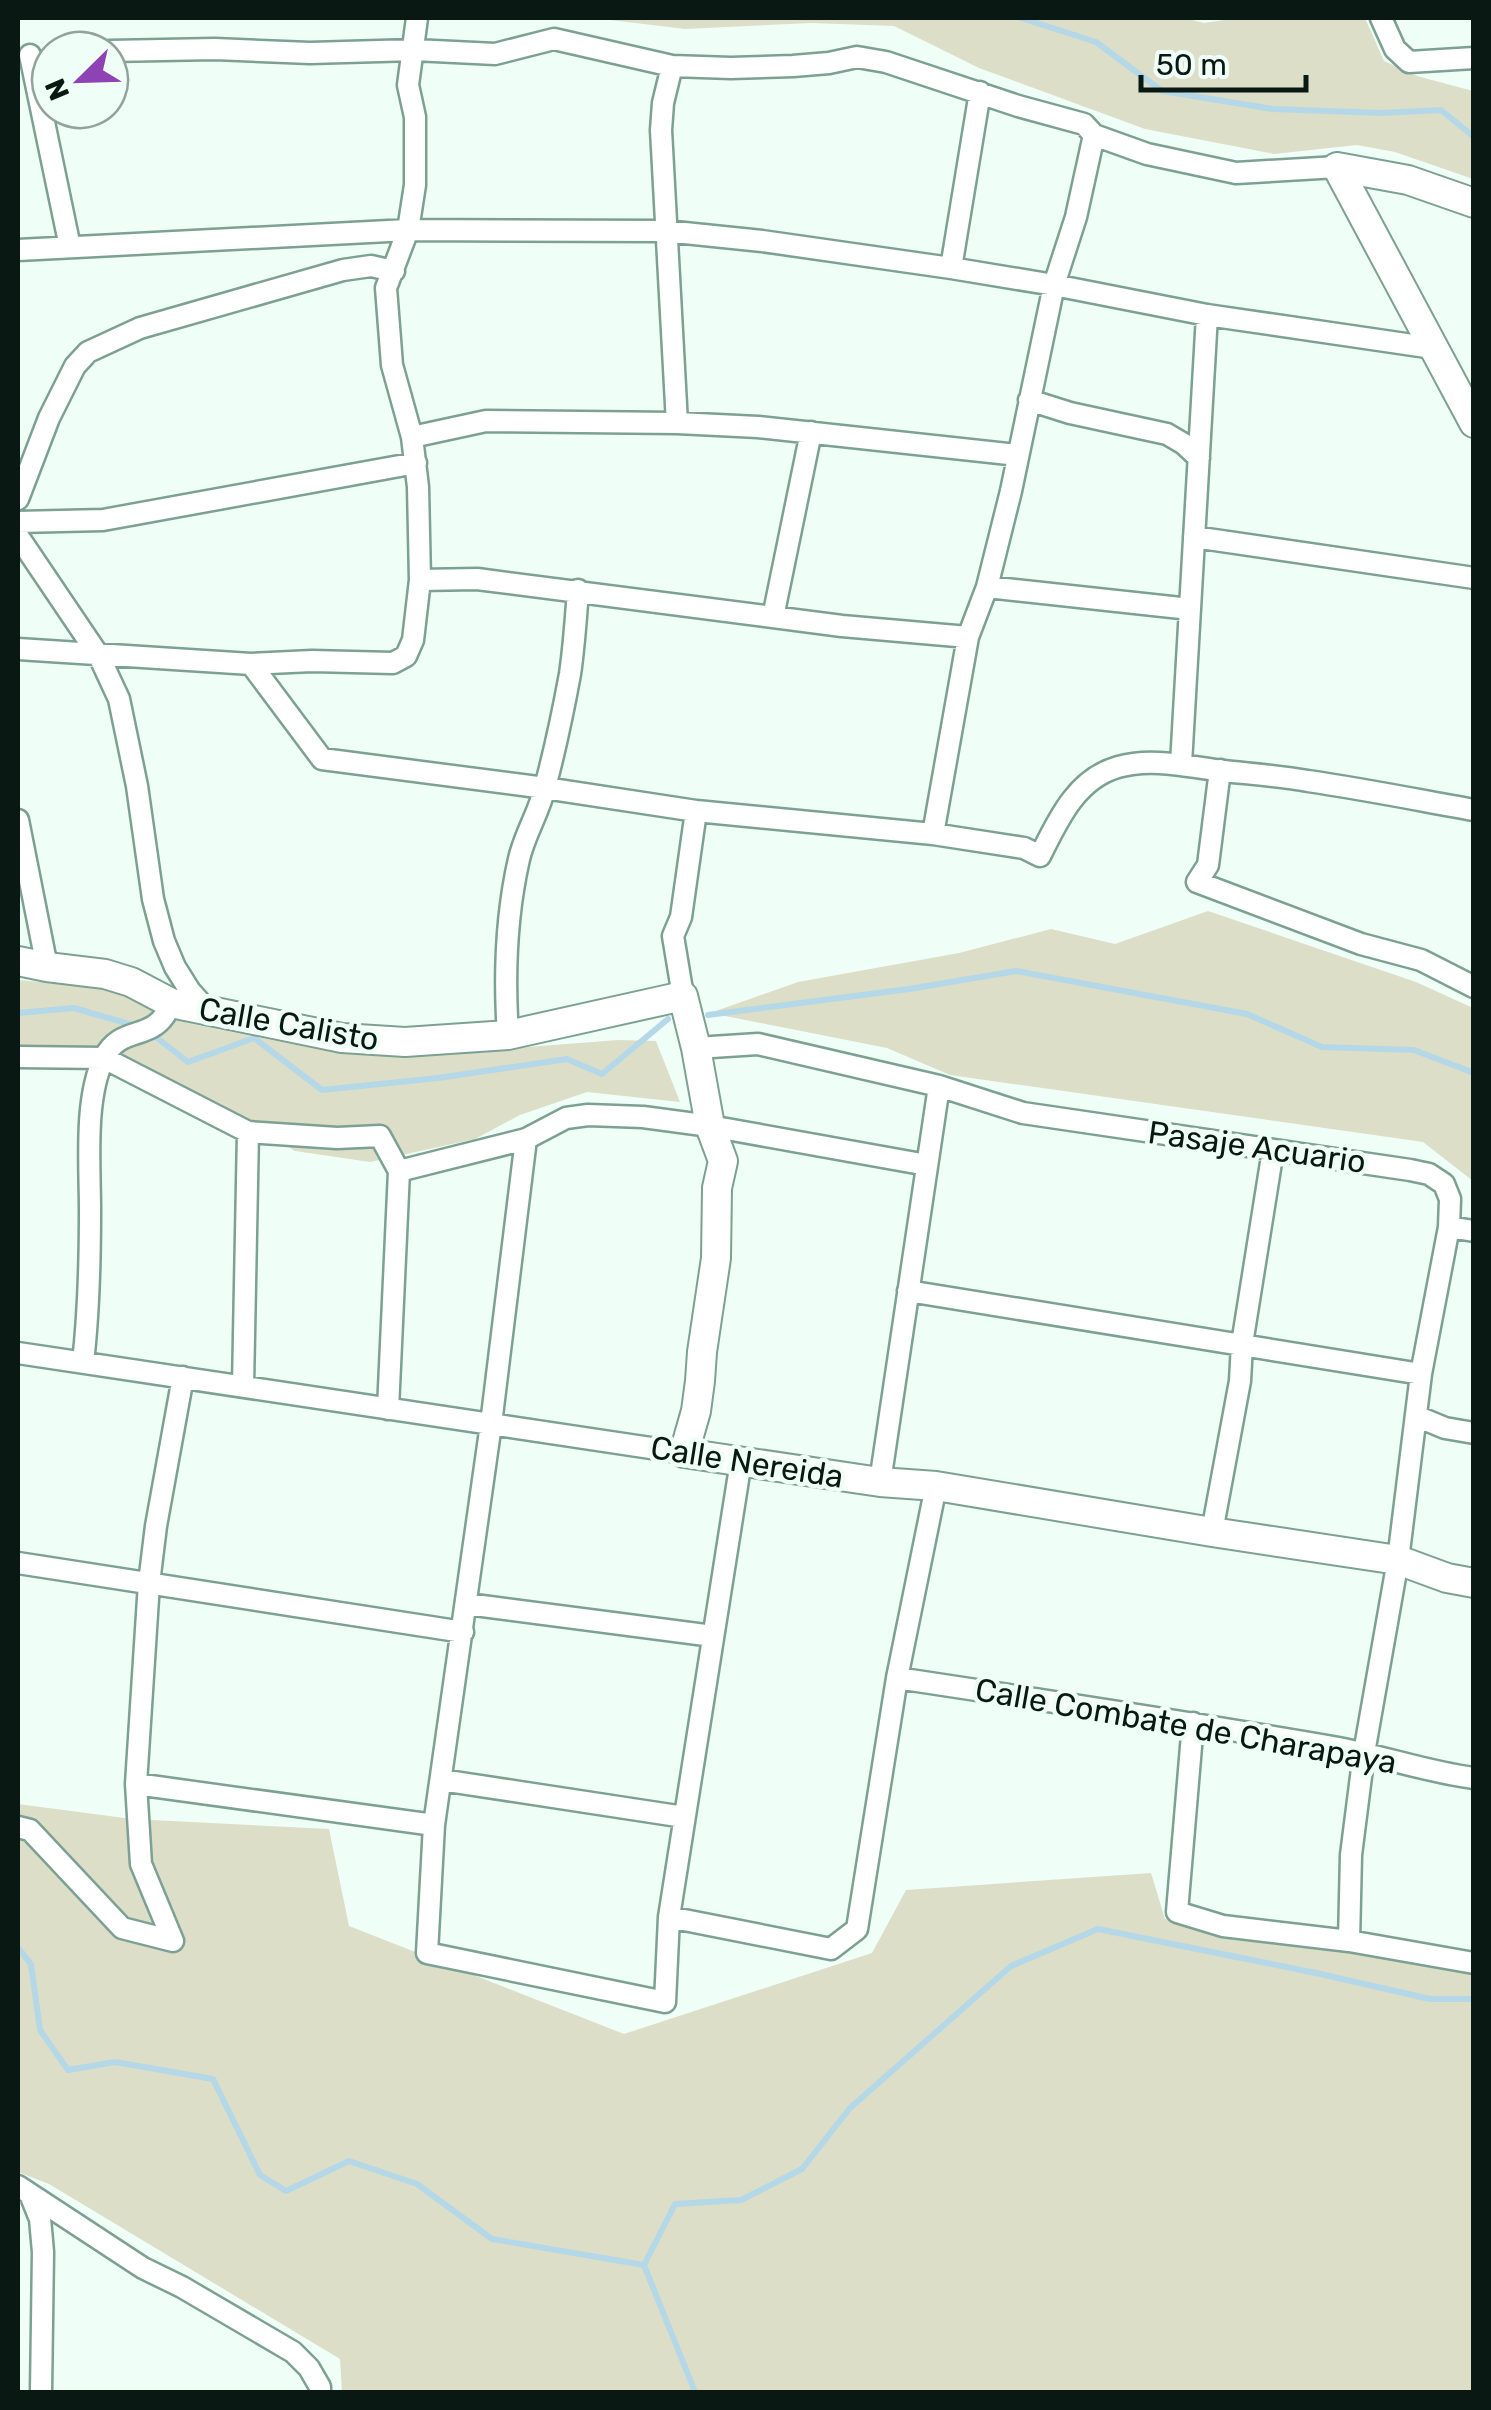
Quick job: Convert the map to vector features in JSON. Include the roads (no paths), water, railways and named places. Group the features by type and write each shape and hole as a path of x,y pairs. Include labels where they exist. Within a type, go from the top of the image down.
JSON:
{"street":[{"path":"18,648 251,664 394,663 406,656 413,640 420,580 416,463 392,365 386,288 408,230 415,185 414,117 408,84 417,18"},
{"path":"1381,18 1395,49 1409,62 1474,58"},
{"path":"130,51 414,50 495,54 554,39 672,66 793,66 857,57 886,62 1084,124 1094,135 1147,154 1236,173 1337,167 1408,180 1474,203"},
{"path":"672,66 661,130 677,423"},
{"path":"951,268 980,92"},
{"path":"47,130 70,247"},
{"path":"933,834 968,637 987,588 1054,285 1076,217 1094,135"},
{"path":"1337,167 1474,423"},
{"path":"18,250 408,230 665,232 762,241 951,268 1207,315 1433,348"},
{"path":"18,500 49,418 75,366 88,352 140,328 343,270 371,266 394,271"},
{"path":"1180,764 1207,315"},
{"path":"1028,400 1167,434 1198,458"},
{"path":"412,437 486,421 677,423 758,427 1018,454"},
{"path":"773,616 811,432"},
{"path":"18,522 104,520 416,463"},
{"path":"18,536 99,656 119,699 164,941 174,967 208,1010"},
{"path":"1194,536 1474,578"},
{"path":"420,580 477,579 842,626 968,637"},
{"path":"987,588 1190,609"},
{"path":"508,1035 508,957 518,860 545,788 570,673 578,590"},
{"path":"251,664 322,758 696,811 933,834 1024,848 1040,856 1066,806 1082,788 1118,767 1142,764 1180,764 1306,780 1474,810"},
{"path":"1220,770 1208,865 1197,882 1361,944 1421,960 1474,987"},
{"path":"684,1453 696,1411 716,1258 717,1188 723,1161 710,1126 674,936 681,918 696,811"},
{"path":"18,820 47,968"},
{"name":"Calle Calisto","path":"18,962 105,974 172,1003 342,1038 404,1042 508,1035 683,996"},
{"path":"83,1362 90,1306 92,1098 104,1058 117,1040 154,1028 172,1003"},
{"name":"Pasaje Acuario","path":"696,1048 758,1044 939,1086 1024,1113 1429,1174 1444,1184 1450,1199 1449,1227 1421,1374 1398,1560 1364,1752 1351,1855 1349,1942"},
{"path":"18,1057 104,1058 248,1132 337,1138 380,1136 399,1171 388,1408"},
{"path":"880,1482 939,1086"},
{"path":"399,1171 526,1140 566,1118 588,1115 710,1126 927,1165"},
{"path":"243,1386 248,1132"},
{"path":"526,1140 467,1604 434,1825 427,1952 665,2002 669,1917 741,1462"},
{"path":"1212,1532 1240,1381 1242,1344 1273,1150"},
{"path":"1449,1227 1474,1232"},
{"path":"908,1291 1421,1374"},
{"name":"Calle Nereida","path":"18,1353 741,1462 936,1486 1398,1560 1447,1578 1474,1583"},
{"path":"18,1827 30,1830 122,1928 172,1941 141,1864 136,1784 149,1583 183,1378"},
{"path":"1416,1416 1445,1428 1474,1433"},
{"path":"669,1917 831,1948 857,1930 897,1678 936,1486"},
{"path":"18,1562 463,1632"},
{"path":"467,1604 713,1636"},
{"name":"Calle Combate de Charapaya","path":"897,1678 1364,1752 1474,1778"},
{"path":"1193,1723 1177,1912 1223,1926 1474,1963"},
{"path":"441,1780 684,1817"},
{"path":"136,1784 434,1825"},
{"path":"24,2190 40,2218 43,2252 41,2392"},
{"path":"24,2190 143,2268 293,2352 310,2368 320,2392"}],"waterway":[{"path":"1021,18 1096,42 1162,91 1273,109 1381,113 1441,110 1474,137"},
{"path":"708,1015 1016,971 1247,1014 1322,1047 1414,1050 1474,1073"},
{"path":"18,1013 74,1008 136,1026"},
{"path":"152,1034 188,1062 254,1038 322,1090 567,1059 602,1074 668,1019"},
{"path":"644,2265 675,2204 741,2200 802,2169 850,2108 1011,1966 1098,1929 1430,1999 1474,1999"},
{"path":"18,1948 31,1964 40,2030 68,2070 115,2062 213,2079 260,2175 286,2191 349,2161 417,2184 492,2239 644,2265 695,2392"}]}
